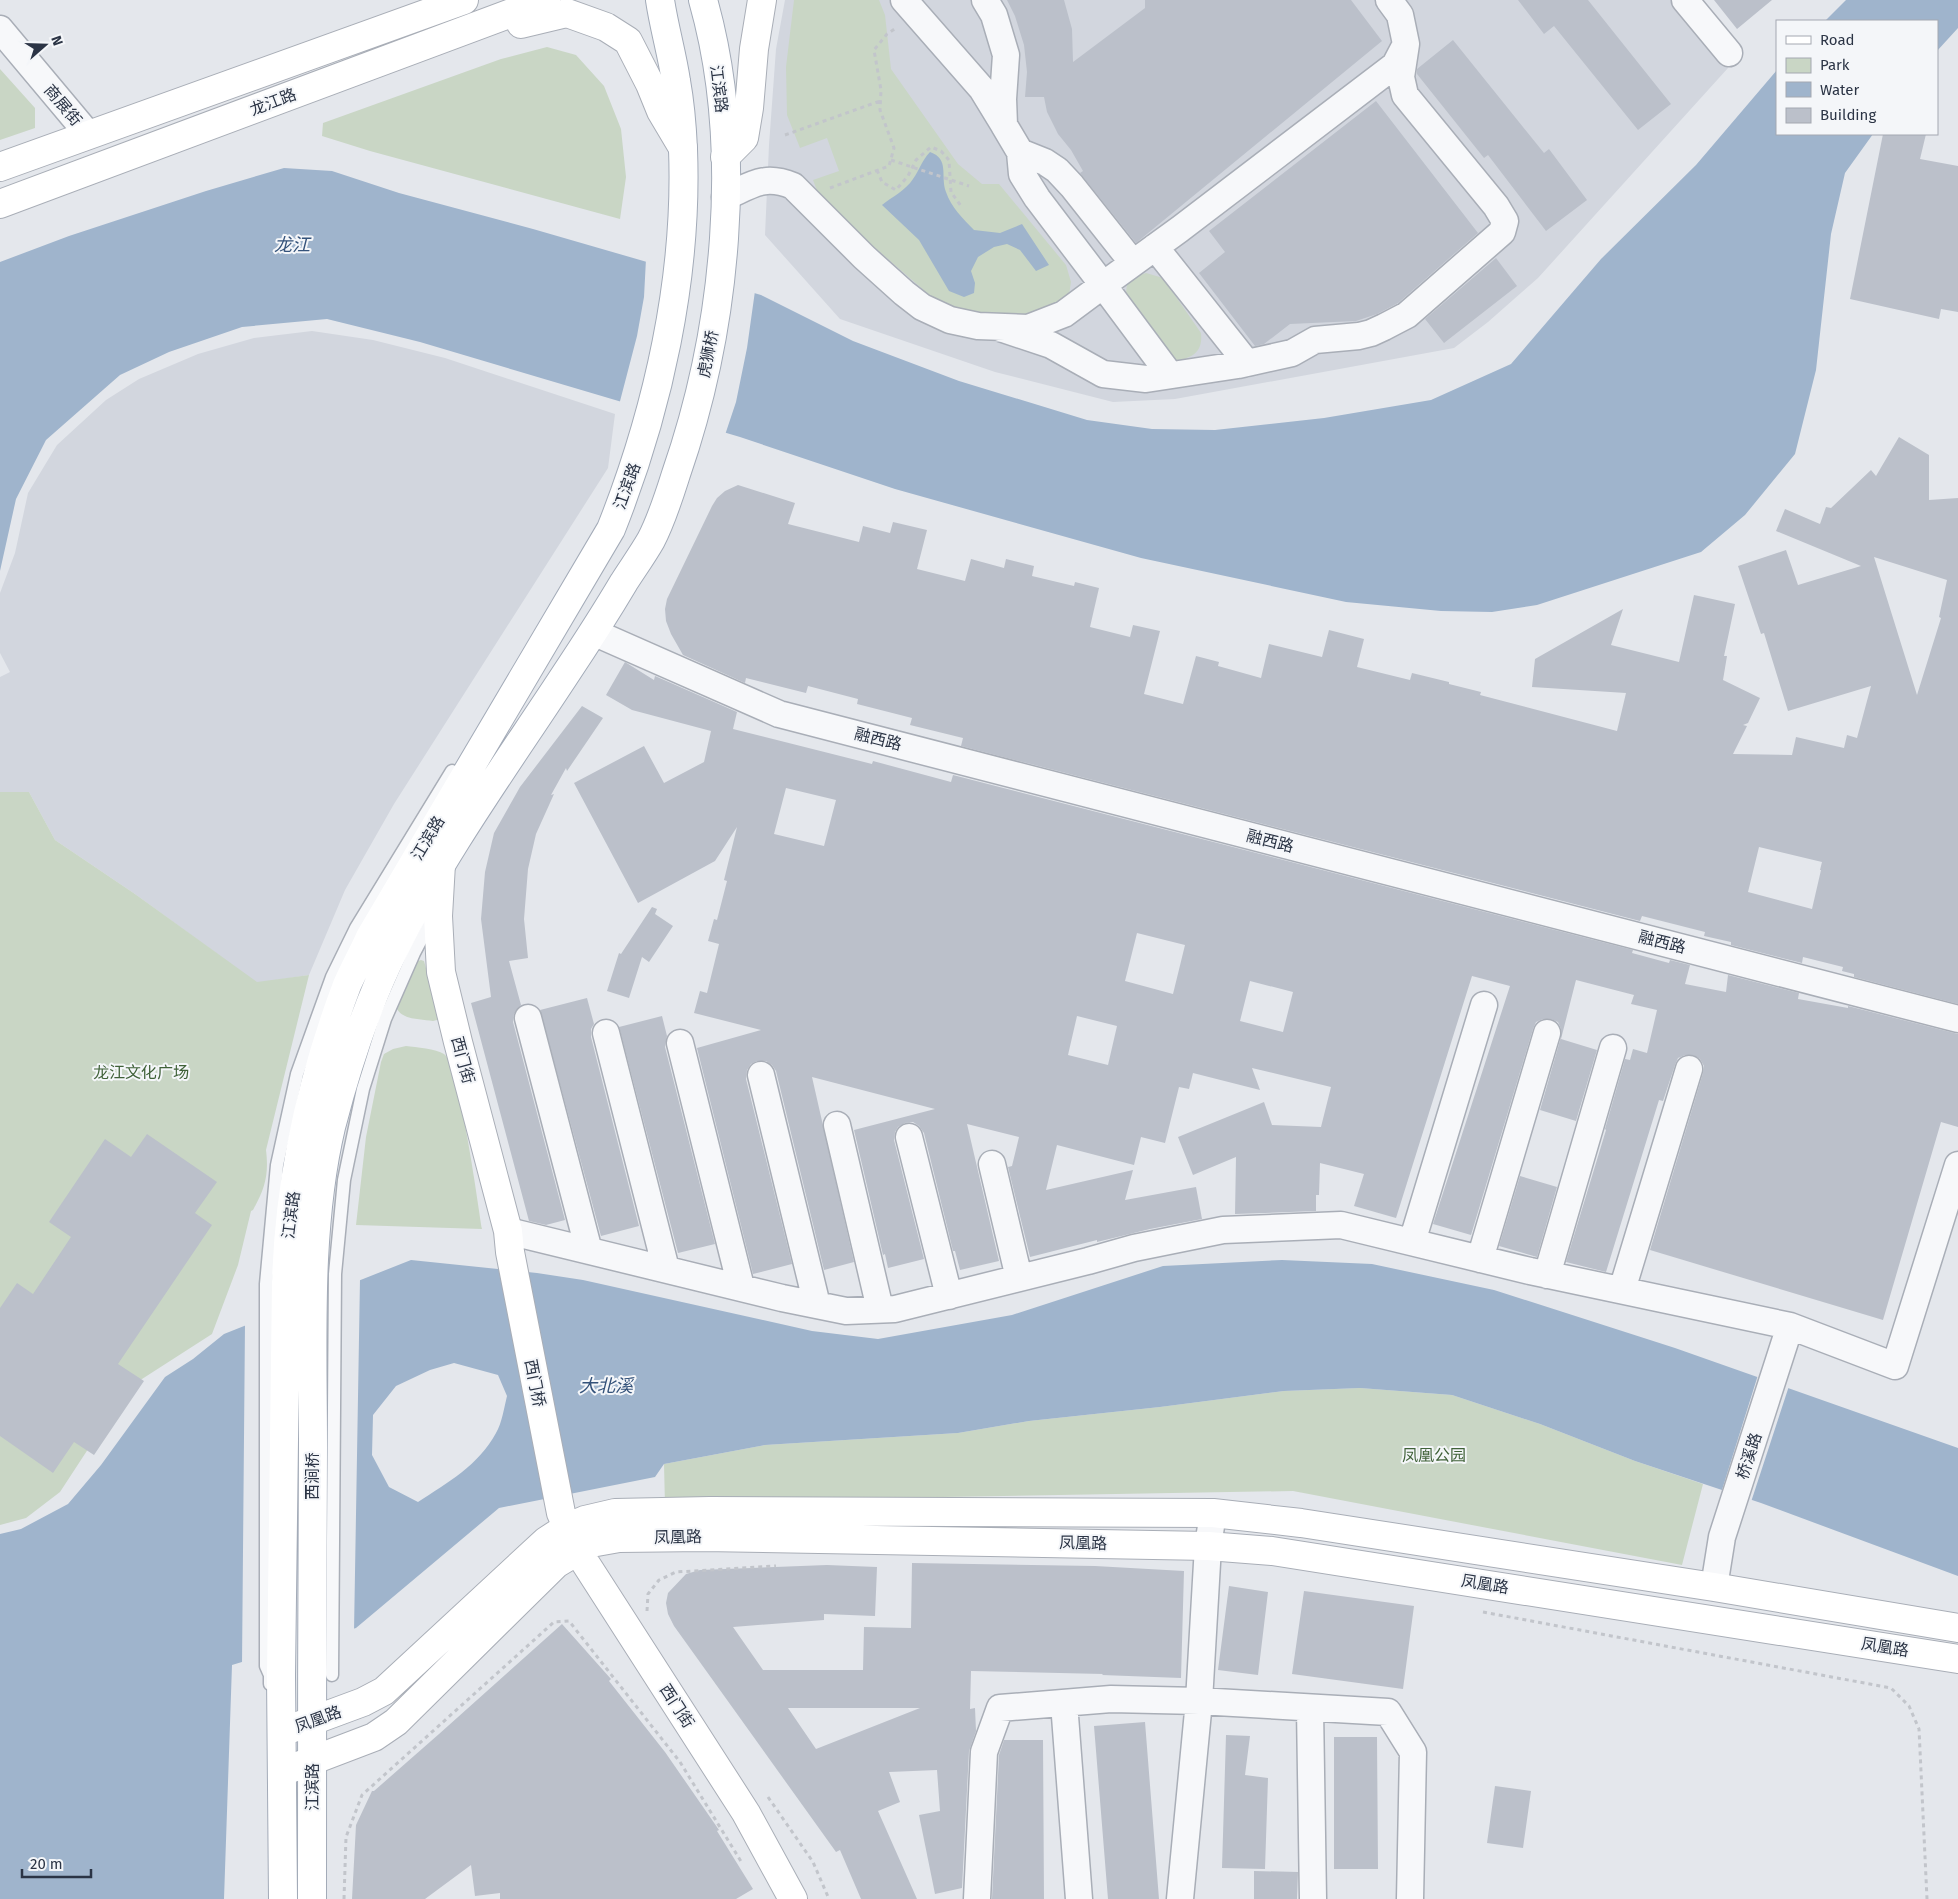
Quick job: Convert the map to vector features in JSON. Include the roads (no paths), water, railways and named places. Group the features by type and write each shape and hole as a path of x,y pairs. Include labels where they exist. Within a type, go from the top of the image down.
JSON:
{"main road":[{"name":"龙江路","path":"0,167 464,0"},
{"name":"龙江路","path":"0,204 546,0"},
{"path":"647,426 660,375 679,258 683,200 683,148 676,82 660,0"},
{"name":"江滨路","path":"703,0 711,30 722,104 725,157 722,268"},
{"path":"725,157 744,138 749,108 754,49 762,0"},
{"path":"446,36 496,30 567,13 606,27 628,41 662,111 683,148"},
{"name":"虎狮桥","path":"689,439 701,388 722,268"},
{"name":"江滨路","path":"276,1283 288,1236 305,1125 316,1081 348,984 370,937 611,529 631,479 647,426"},
{"name":"江滨路","path":"324,1276 323,1173 331,1130 342,1091 375,994 394,950 440,864 594,632 652,539 689,439"},
{"name":"西门街","path":"440,864 438,908 441,972 509,1242"},
{"name":"西门桥","path":"509,1242 568,1530"},
{"name":"西涧桥","path":"322,1676 324,1276"},
{"name":"西涧桥","path":"276,1283 276,1676"},
{"name":"凤凰路","path":"282,1732 363,1702 384,1691 546,1541 585,1520 615,1513 730,1511 1213,1513 1301,1523 1714,1587 1958,1628"},
{"name":"西门街","path":"568,1530 746,1813 793,1899"},
{"name":"凤凰路","path":"568,1530 591,1543 619,1538 704,1536 1208,1546 1272,1552 1958,1659"},
{"name":"凤凰路","path":"282,1772 374,1737 396,1722 556,1564 568,1530"},
{"name":"江滨路","path":"276,1676 282,1732 282,1899"},
{"name":"江滨路","path":"312,1899 312,1721 322,1676"}],"street":[{"path":"985,0 994,16 1006,55 1003,99 1004,125"},
{"path":"996,327 1051,345 1103,374 1146,379 1247,363 1292,353 1315,340 1371,333 1407,315 1502,232 1505,221 1496,206 1405,95 1401,77 1406,44 1400,15 1389,0"},
{"path":"1686,0 1729,53"},
{"path":"910,7 982,89 1020,152 1022,174 1037,198 1118,274"},
{"name":"商展街","path":"0,29 88,134"},
{"path":"725,197 765,180 780,180 793,186 864,257 922,307 950,320 978,326 1028,328 1064,314 1155,247 1395,65 1406,44"},
{"path":"1020,152 1045,162 1057,170 1072,186 1170,375"},
{"path":"1155,247 1247,363"},
{"name":"融西路","path":"594,632 779,714 1958,1018"},
{"path":"1412,1242 1484,1005"},
{"path":"528,1018 589,1251"},
{"path":"1480,1259 1547,1033"},
{"path":"606,1034 666,1269"},
{"path":"680,1043 741,1287"},
{"path":"1547,1275 1613,1048"},
{"path":"1622,1290 1689,1069"},
{"path":"761,1075 817,1305"},
{"path":"837,1125 880,1309"},
{"path":"909,1137 949,1296"},
{"path":"992,1164 1019,1278"},
{"path":"509,1242 589,1251 846,1311 895,1308 949,1296 1134,1248 1223,1230 1341,1225 1547,1275 1622,1290 1788,1333 1895,1366 1958,1165"},
{"name":"桥溪路","path":"1714,1587 1722,1537 1788,1333"},
{"path":"1186,1898 1208,1546 1213,1513"},
{"path":"977,1899 984,1752 1000,1708 1111,1699 1199,1701 1388,1712 1413,1752 1410,1899"},
{"path":"1064,1703 1079,1899"},
{"path":"1310,1708 1314,1899"}],"lane":[{"path":"484,718 602,524 647,426"},
{"path":"276,1283 277,1165 297,1074 314,1024 332,977 356,928 459,760"},
{"path":"324,1276 363,1089 385,1018 414,953 438,908"},
{"path":"271,1899 276,1676"}],"water":[{"path":"1846,0 1958,0 1958,28 1938,50 1938,20 1826,20"},
{"name":"龙江","path":"1776,71 1776,135 1872,135 1845,173 1831,234 1816,370 1795,454 1745,515 1701,552 1537,605 1492,612 1441,611 1346,602 1141,558 895,489 740,437 420,342 327,319 242,327 169,352 120,375 46,440 16,499 0,571 0,262 69,236 206,191 284,168 332,171 399,193 533,229 761,295 853,341 959,381 1087,420 1152,429 1215,430 1324,418 1431,400 1511,364 1601,259 1696,165"},
{"path":"930,152 940,159 943,169 944,186 951,203 974,230 1000,233 1022,224 1049,265 1036,271 1020,250 1007,244 994,247 978,257 971,271 975,283 974,293 964,297 949,291 919,240 882,205 910,183"},
{"name":"大北溪","path":"411,1260 537,1273 583,1280 812,1331 878,1339 1012,1315 1163,1266 1282,1260 1372,1264 1494,1290 1675,1348 1958,1448 1958,1576 1761,1503 1635,1461 1540,1424 1452,1395 1360,1388 1284,1391 1029,1421 958,1433 765,1445 664,1464 655,1477 499,1508 356,1628 232,1665 224,1899 0,1899 0,1534 21,1529 68,1504 101,1465 165,1377 193,1359 224,1334","holes":["454,1363 498,1375 507,1396 498,1429 481,1455 462,1472 418,1502 389,1487 372,1455 373,1415 396,1386 430,1370"]}],"park label":[{"name":"龙江文化广场","path":"141,1072"},
{"name":"凤凰公园","path":"1434,1455"}]}
